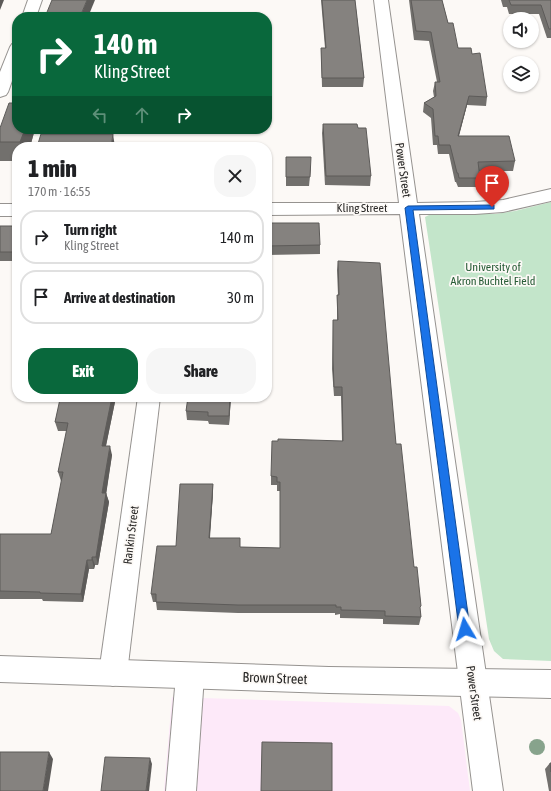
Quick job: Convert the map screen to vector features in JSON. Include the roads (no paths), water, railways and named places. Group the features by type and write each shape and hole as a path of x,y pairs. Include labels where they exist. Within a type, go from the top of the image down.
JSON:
{"street":[{"path":"30,12 35,0"},
{"name":"Power Street","path":"381,0 472,682 488,791"},
{"path":"0,92 3,76 12,57"},
{"name":"Kling Street","path":"272,209 492,207 551,195"},
{"path":"0,210 12,210"},
{"name":"Rankin Street","path":"113,674 148,402"},
{"name":"Brown Street","path":"0,669 113,674 551,684"},
{"path":"181,791 190,676"}],"park label":[{"name":"University of Akron Buchtel Field","path":"493,274"}]}
